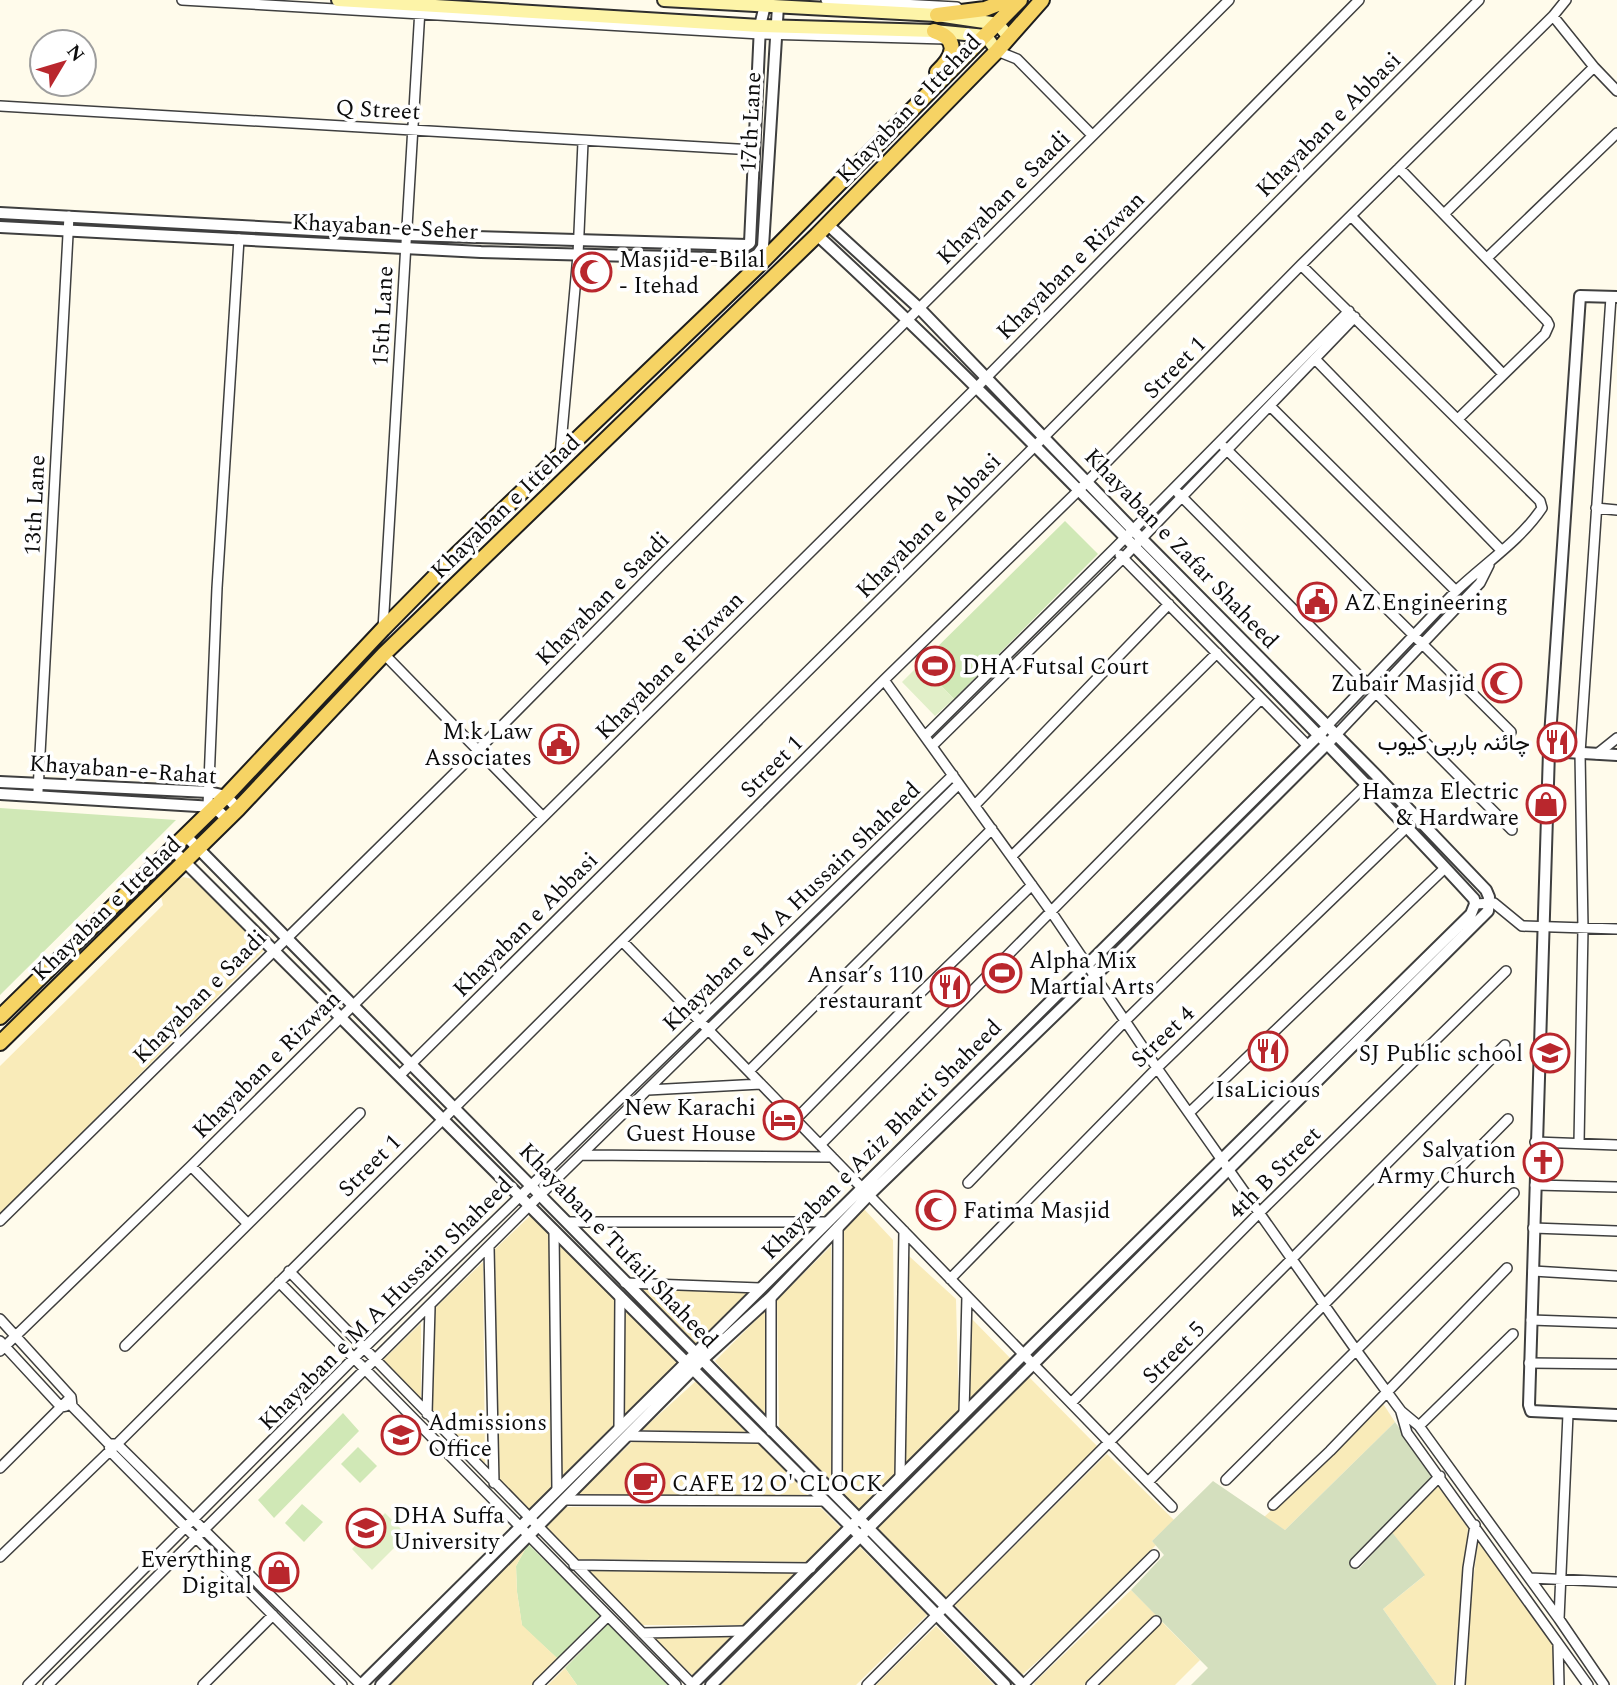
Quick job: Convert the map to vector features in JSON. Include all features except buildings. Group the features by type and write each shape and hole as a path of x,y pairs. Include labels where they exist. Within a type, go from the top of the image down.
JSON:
{"main road":[{"path":"338,0 760,30 934,31 986,36 997,51"},
{"path":"664,0 771,3 937,15 998,24 1008,36"},
{"path":"937,15 985,9 1008,0"},
{"name":"Khayaban e Ittehad","path":"0,1017 211,807 226,796 383,629 762,253 926,97 1020,0"},
{"name":"Khayaban e Ittehad","path":"0,1043 238,809 384,654 817,235 997,51 1042,0"},
{"path":"926,97 927,82 950,59 952,49 948,40 934,31"}],"street":[{"path":"182,0 420,6"},
{"path":"826,0 985,9"},
{"name":"Khayaban e Saadi","path":"0,1221 477,751 1229,0"},
{"name":"Khayaban e Rizwan","path":"2,1346 191,1166 976,388 1359,0"},
{"name":"Khayaban e Abbasi","path":"402,1076 1047,439 1479,0"},
{"name":"Street 1","path":"0,1557 1553,16 1566,0"},
{"name":"17th Lane","path":"747,245 750,243 760,30 771,3"},
{"name":"17th Lane","path":"762,253 776,30 771,3"},
{"name":"15th Lane","path":"383,629 420,6"},
{"path":"1553,16 1617,91"},
{"path":"776,30 948,40"},
{"path":"1008,36 1017,59 1092,135"},
{"path":"997,51 1017,59"},
{"path":"1444,214 1594,67"},
{"name":"Q Street","path":"0,106 754,150"},
{"path":"1487,258 1617,132"},
{"path":"560,455 578,255 583,142"},
{"path":"1301,265 1458,419 1545,334 1548,321 1399,168"},
{"name":"Khayaban-e-Seher","path":"0,213 406,235 747,245"},
{"name":"13th Lane","path":"38,796 69,216"},
{"path":"1351,216 1503,374"},
{"name":"Khayaban e Zafar Shaheed","path":"827,224 919,308 1047,439 1080,483 1133,538 1336,735 1486,890 1489,906"},
{"name":"Khayaban-e-Seher","path":"0,227 578,255 736,260 749,259 762,253"},
{"path":"817,235 908,319 1037,448 1080,483"},
{"path":"211,807 209,792 217,588 239,239"},
{"path":"747,245 762,253"},
{"path":"1579,1143 1583,928 1580,753 1596,508 1615,297 1580,296 1549,751 1529,1405 1531,1411 1617,1415"},
{"path":"925,737 1114,549 1133,538 1181,496 1315,359 1352,314"},
{"path":"932,746 1123,558 1133,538 1173,488 1352,314"},
{"path":"1315,359 1502,551"},
{"path":"1270,406 1456,591"},
{"name":"Khayaban e Aziz Bhatti Shaheed","path":"361,1685 556,1490 623,1432 699,1356 760,1288 1308,746 1366,682 1540,511 1540,501 1458,419"},
{"path":"1219,442 1511,732"},
{"path":"1173,488 1512,830"},
{"path":"1596,508 1617,510"},
{"path":"711,1685 856,1532 900,1478 1471,914 1475,904 1474,899 1446,868 1133,538"},
{"path":"1114,549 1308,746"},
{"name":"Khayaban e Aziz Bhatti Shaheed","path":"699,1356 771,1297 869,1195 1095,976 1336,735 1480,583 1489,563"},
{"path":"975,805 1170,604"},
{"path":"1012,856 1217,653"},
{"path":"384,654 543,817"},
{"path":"884,680 1012,856 1157,1068 1356,1350 1401,1411 1419,1426 1604,1685"},
{"path":"820,1145 1261,699"},
{"path":"1597,754 1617,738"},
{"path":"1549,751 1617,755"},
{"name":"Khayaban e M A Hussain Shaheed","path":"28,1685 364,1348 953,775"},
{"name":"Khayaban-e-Rahat","path":"0,782 209,792 226,796 238,809"},
{"name":"Khayaban e M A Hussain Shaheed","path":"48,1685 540,1195 959,784"},
{"path":"968,1183 1125,1021 1366,785"},
{"path":"0,794 211,807 227,819"},
{"name":"Street 4","path":"950,1279 1157,1068 1407,827"},
{"path":"749,1071 992,830"},
{"name":"Khayaban e Tufail Shaheed","path":"185,835 864,1523 1005,1685"},
{"name":"Khayaban e Tufail Shaheed","path":"172,848 824,1501 1023,1685"},
{"path":"1189,1113 1446,868"},
{"path":"796,1119 912,1001 1032,885"},
{"path":"1475,904 1489,906 1522,926 1617,929"},
{"path":"864,1523 1033,1364 1489,906"},
{"path":"622,941 1171,1507"},
{"name":"4th B Street","path":"1071,1403 1259,1213 1506,971"},
{"name":"Street 5","path":"867,1685 1505,1045"},
{"path":"648,1090 761,1084"},
{"path":"125,1346 360,1113"},
{"path":"1147,1482 1325,1306 1508,1119"},
{"path":"1535,1142 1617,1145"},
{"path":"582,1155 832,1157"},
{"path":"191,1166 248,1224"},
{"path":"1535,1185 1617,1187"},
{"path":"1226,1480 1514,1193"},
{"path":"568,1222 826,1222"},
{"path":"837,1496 838,1227"},
{"path":"1533,1228 1617,1231"},
{"path":"554,1230 556,1490"},
{"path":"900,1478 904,1231"},
{"path":"489,1247 494,1483"},
{"path":"1273,1505 1387,1393 1507,1268"},
{"path":"289,1271 693,1685 811,1568 856,1532"},
{"path":"1533,1271 1617,1276"},
{"path":"279,1282 676,1685"},
{"path":"625,1283 760,1288"},
{"path":"620,1296 623,1432 760,1438"},
{"path":"964,1413 967,1296"},
{"path":"771,1297 771,1431"},
{"path":"427,1413 429,1307"},
{"path":"0,1319 69,1404"},
{"path":"1531,1320 1617,1323"},
{"path":"1419,1426 1513,1334"},
{"path":"2,1346 194,1518 361,1685"},
{"path":"1530,1363 1617,1364"},
{"path":"0,1468 69,1404"},
{"path":"1401,1411 1407,1433 1588,1685"},
{"path":"1559,1685 1560,1580 1568,1414"},
{"name":"Khayaban e Aziz Bhatti Shaheed","path":"381,1685 565,1500 623,1432"},
{"path":"111,1445 186,1527 342,1685"},
{"path":"1355,1563 1440,1476"},
{"path":"565,1500 824,1501"},
{"path":"1460,1685 1468,1568 1475,1525"},
{"path":"1023,1685 1154,1555"},
{"path":"574,1565 811,1568"},
{"path":"1530,1578 1617,1582"},
{"path":"203,1685 273,1615"},
{"path":"538,1685 608,1616"},
{"path":"1091,1685 1156,1621"},
{"path":"642,1633 746,1632"}],"green space":[{"path":"1065,521 1098,554 954,699 920,664"},
{"path":"920,664 954,699 935,716 902,682"},
{"path":"0,808 176,820 0,995"},
{"path":"343,1413 359,1431 274,1518 258,1500"},
{"path":"1395,1422 1434,1477 1352,1563 1358,1570 1392,1532 1425,1575 1383,1609 1437,1685 1191,1685 1208,1668 1131,1590 1164,1555 1152,1541 1213,1481 1285,1530"},
{"path":"358,1447 377,1466 360,1483 341,1464"},
{"path":"302,1504 323,1522 304,1542 285,1523"},
{"path":"385,1513 407,1535 372,1570 352,1549"},
{"path":"528,1544 601,1616 558,1659 522,1626 516,1566"},
{"path":"608,1624 668,1685 577,1685 565,1668"}],"sand":[{"path":"183,877 198,880 264,950 0,1214 0,1066 163,905 160,892"},
{"path":"864,1209 893,1240 896,1476 859,1512 841,1492 842,1231"},
{"path":"532,1214 550,1231 551,1488 527,1511 498,1480 495,1249"},
{"path":"559,1241 616,1297 614,1425 560,1480"},
{"path":"831,1246 832,1483 779,1429 777,1300"},
{"path":"909,1256 956,1299 959,1415 907,1463 904,1456"},
{"path":"483,1262 485,1468 431,1412 435,1308"},
{"path":"638,1287 748,1293 695,1346"},
{"path":"625,1305 680,1362 621,1419"},
{"path":"766,1310 767,1419 715,1361"},
{"path":"971,1318 1011,1359 967,1402"},
{"path":"421,1323 421,1404 381,1362"},
{"path":"1028,1376 1098,1447 945,1599 877,1527"},
{"path":"696,1381 748,1434 642,1430"},
{"path":"1382,1402 1395,1422 1285,1530 1264,1517 1326,1460"},
{"path":"633,1441 759,1444 811,1496 575,1497"},
{"path":"1107,1454 1174,1520 1152,1541 1156,1545 1022,1675 955,1605"},
{"path":"1436,1483 1468,1528 1453,1685 1437,1685 1383,1609 1424,1576 1392,1532"},
{"path":"566,1507 821,1508 842,1529 808,1562 578,1559 544,1527"},
{"path":"1478,1540 1554,1641 1553,1685 1465,1685 1463,1664"},
{"path":"528,1544 516,1566 522,1625 558,1659 532,1685 387,1685"},
{"path":"859,1546 927,1615 856,1685 721,1685"},
{"path":"587,1571 799,1573 746,1625 641,1625"},
{"path":"1131,1590 1157,1616 1084,1685 1035,1685 1034,1683"},
{"path":"1162,1622 1200,1660 1175,1685 1097,1685"},
{"path":"936,1626 994,1685 876,1685"},
{"path":"651,1636 733,1637 693,1676"},
{"path":"565,1668 577,1685 548,1685"}],"place":[{"name":"Masjid-e-Bilal - Itehad","path":"592,272"},
{"name":"AZ Engineering","path":"1317,602"},
{"name":"DHA Futsal Court","path":"935,666"},
{"name":"Zubair Masjid","path":"1502,683"},
{"name":"چائنہ باربی کیوب","path":"1557,742"},
{"name":"M.k Law Associates","path":"559,744"},
{"name":"Hamza Electric & Hardware","path":"1546,804"},
{"name":"Alpha Mix Martial Arts","path":"1002,973"},
{"name":"Ansar’s 110 restaurant","path":"950,987"},
{"name":"IsaLicious","path":"1268,1051"},
{"name":"SJ Public school","path":"1550,1053"},
{"name":"New Karachi Guest House","path":"783,1120"},
{"name":"Salvation Army Church","path":"1543,1162"},
{"name":"Fatima Masjid","path":"936,1210"},
{"name":"Admissions Office","path":"401,1435"},
{"name":"CAFE 12 O' CLOCK","path":"645,1483"},
{"name":"DHA Suffa University","path":"366,1528"},
{"name":"Everything Digital","path":"279,1572"}]}
